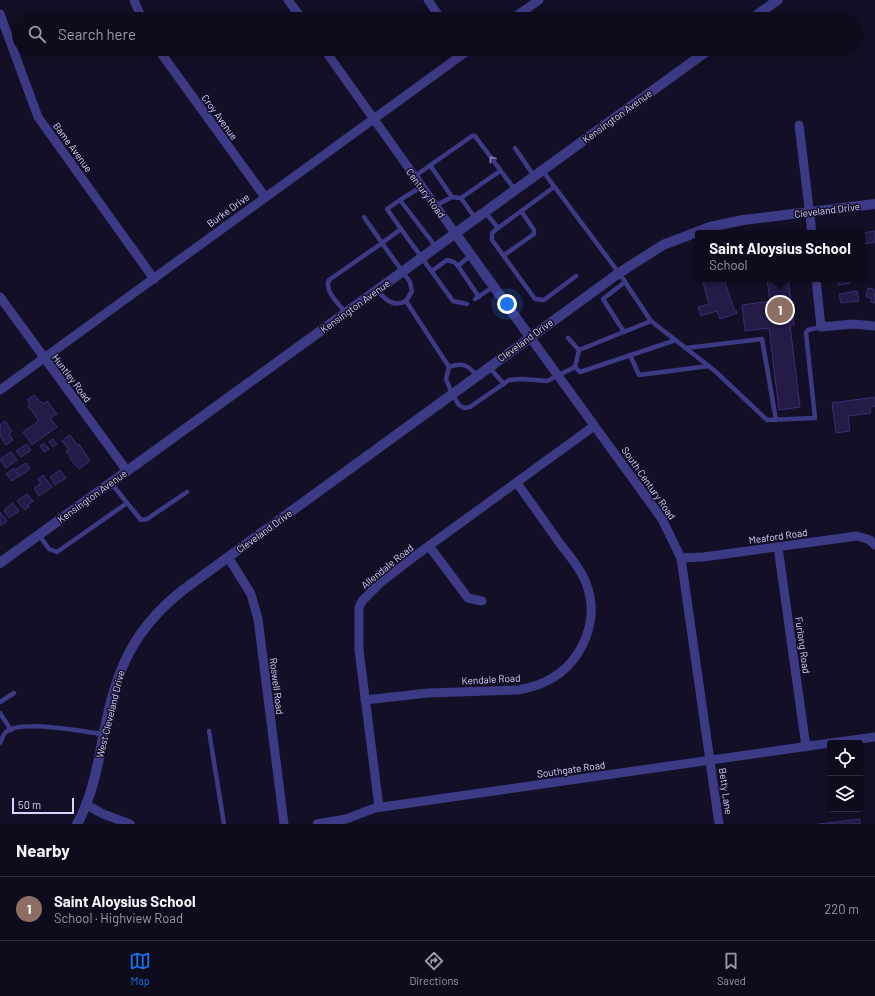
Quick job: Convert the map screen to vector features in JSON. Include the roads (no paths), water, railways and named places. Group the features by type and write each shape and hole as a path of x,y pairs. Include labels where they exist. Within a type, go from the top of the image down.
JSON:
{"street":[{"path":"134,0 139,12"},
{"path":"288,0 297,12"},
{"path":"428,0 437,12"},
{"path":"522,12 539,0"},
{"path":"761,12 778,0"},
{"name":"Bame Avenue","path":"0,14 12,47"},
{"name":"Bame Avenue","path":"15,56 38,117 154,278"},
{"name":"Croy Avenue","path":"163,56 265,197"},
{"name":"Century Road","path":"329,56 530,337"},
{"name":"Burke Drive","path":"0,390 458,56"},
{"name":"Kensington Avenue","path":"0,564 700,56"},
{"path":"799,125 812,230"},
{"name":"Cleveland Drive","path":"704,230 743,220 875,204"},
{"name":"Cleveland Drive","path":"214,567 619,273 663,245 695,232"},
{"path":"816,282 821,327 853,324 875,326"},
{"name":"Huntley Road","path":"0,297 127,471"},
{"name":"South Century Road","path":"530,337 662,518 681,558 710,760"},
{"name":"Allendale Road","path":"379,807 359,650 359,608 368,594 380,583 594,426"},
{"name":"Kendale Road","path":"365,700 428,693 519,690 533,687 557,676 575,658 587,635 590,622 591,611 588,589 580,572 517,483"},
{"name":"Meaford Road","path":"681,558 703,558 857,536 870,540 875,545"},
{"path":"429,546 468,598 482,601"},
{"name":"Furlong Road","path":"778,547 806,747"},
{"name":"Roswell Road","path":"228,557 251,594 258,619 284,824"},
{"name":"West Cleveland Drive","path":"77,824 87,805 116,680 135,641 154,616 170,601 214,567"},
{"name":"Southgate Road","path":"850,740 875,736"},
{"name":"Southgate Road","path":"317,824 346,819 379,807 827,744"},
{"name":"Betty Lane","path":"710,760 719,824"},
{"path":"87,805 103,814 130,824"}],"lane":[{"path":"414,176 472,136 475,136 515,190"},
{"path":"515,148 538,173 554,187 619,273 651,321 709,366 767,420 815,418 806,333 808,330 821,327"},
{"path":"430,165 452,197"},
{"path":"435,206 452,197 461,198 500,170"},
{"path":"421,186 387,209 453,301 467,304"},
{"path":"554,187 492,233 492,240 535,299 544,300 576,276"},
{"path":"461,198 476,219"},
{"path":"400,200 436,248"},
{"path":"504,255 534,234 534,230 521,211"},
{"path":"485,212 498,228"},
{"path":"364,217 403,271 412,288 411,295 406,301 399,304 391,303 377,290"},
{"path":"346,313 328,289 327,284 329,280 401,229"},
{"path":"458,266 471,255"},
{"path":"432,271 447,260 454,262 458,266 477,298 494,286"},
{"path":"624,332 603,299 625,282"},
{"path":"406,301 449,367 446,380 459,405 464,408 470,407 509,380 522,379 547,381 559,376 575,367 579,350"},
{"path":"579,350 651,321"},
{"path":"568,338 579,350"},
{"path":"686,348 762,339 776,420"},
{"path":"575,367 580,372 676,340"},
{"path":"630,355 639,375 709,366"},
{"path":"449,367 457,364 469,366 477,376"},
{"path":"489,367 504,384"},
{"path":"111,483 139,518 144,520 187,492"},
{"path":"39,535 49,549 57,552 127,504"},
{"path":"0,702 14,693"},
{"path":"0,714 11,730"},
{"path":"0,743 6,732 39,726 103,734"},
{"path":"209,731 224,824"}],"place":[{"name":"Saint Aloysius School","path":"780,310"}]}
